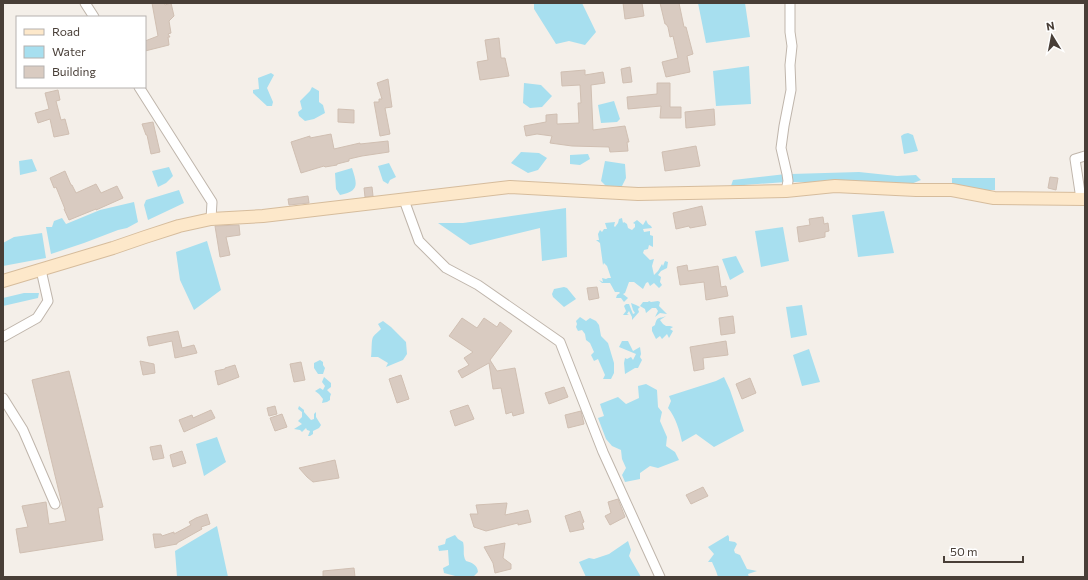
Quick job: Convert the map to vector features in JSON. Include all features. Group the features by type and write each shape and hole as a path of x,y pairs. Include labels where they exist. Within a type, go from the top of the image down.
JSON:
{"main road":[{"path":"3,281 114,248 166,230 211,219 263,216 510,188 638,194 786,191 835,186 916,190 952,190 994,198 1083,199"}],"street":[{"path":"85,3 93,16"},
{"path":"786,191 788,181 781,148 791,90 790,65 792,46 790,32 790,3"},
{"path":"140,88 212,202 211,219"},
{"path":"1083,199 1075,159 1085,156"},
{"path":"404,200 418,241 446,268 478,285 560,342 603,452 660,577"},
{"path":"3,338 37,318 48,301 41,270"},
{"path":"3,398 23,430 55,504"}],"water":[{"path":"534,3 582,3 596,32 585,45 569,41 556,44 534,9"},
{"path":"698,3 745,3 750,37 706,43"},
{"path":"749,66 751,104 716,106 713,71"},
{"path":"271,73 274,75 267,88 273,102 272,106 267,106 253,93 253,90 259,89 258,78"},
{"path":"524,83 541,85 552,96 542,107 530,108 523,103"},
{"path":"312,87 319,91 319,102 323,105 325,113 314,119 305,121 299,116 298,112 302,109 300,101"},
{"path":"614,101 620,119 617,122 601,123 598,105"},
{"path":"908,133 913,135 918,151 904,154 901,136"},
{"path":"521,152 539,153 547,158 538,170 528,173 511,163"},
{"path":"588,154 590,159 580,165 570,164 570,155"},
{"path":"32,159 37,171 20,175 19,161"},
{"path":"605,161 625,164 626,178 621,188 608,188 601,181"},
{"path":"389,163 396,177 390,180 388,184 383,181 378,166"},
{"path":"169,167 173,176 166,183 158,187 152,171"},
{"path":"352,168 356,183 354,189 340,195 336,189 335,173"},
{"path":"859,172 897,176 916,175 921,180 911,184 793,182 791,174"},
{"path":"786,174 786,182 731,186 733,180"},
{"path":"952,178 995,178 995,190 952,190"},
{"path":"179,190 184,203 148,220 144,205 146,200"},
{"path":"134,202 138,222 127,228 51,254 46,227 52,227 54,221 62,218 66,224 100,210"},
{"path":"566,208 567,257 542,261 540,228 470,245 438,223 463,223"},
{"path":"884,211 894,253 858,257 852,215"},
{"path":"622,218 623,223 624,222 627,224 628,228 632,230 635,227 635,224 633,223 637,220 643,225 646,220 651,226 652,228 643,229 644,232 650,231 650,235 653,236 653,247 649,245 648,249 644,250 643,253 650,260 654,259 652,266 654,275 662,264 663,266 665,261 668,262 667,268 661,271 658,275 661,277 660,282 662,285 659,288 654,283 650,286 648,282 643,289 634,282 629,282 625,293 623,294 628,298 624,302 621,298 616,298 620,293 615,292 610,283 602,283 599,280 603,282 602,278 611,278 607,266 604,263 603,265 600,243 596,240 599,240 598,234 600,230 602,232 604,229 607,229 605,223 615,222 615,227 619,219"},
{"path":"783,227 789,261 761,267 755,231"},
{"path":"42,233 46,258 3,266 3,243 14,237"},
{"path":"207,241 221,290 194,310 180,280 176,252"},
{"path":"736,256 744,272 730,280 722,259"},
{"path":"564,287 567,288 576,299 564,307 553,297 552,294 554,289"},
{"path":"24,293 39,293 38,298 3,306 3,298"},
{"path":"643,302 660,302 659,306 667,314 660,313 655,317 658,311 656,308 652,308 646,313 645,309 640,306"},
{"path":"631,303 640,307 638,309 639,312 632,320 629,311 627,314 629,315 623,315 626,311 624,306 626,304 629,304 633,314 635,313"},
{"path":"802,305 807,335 791,338 786,307"},
{"path":"666,316 660,320 666,326 673,327 670,329 673,331 669,338 667,334 662,339 660,336 656,339 652,331 652,327 659,318"},
{"path":"580,317 586,321 590,318 596,321 599,325 601,336 608,343 614,363 614,373 611,379 603,379 605,375 598,359 594,361 591,355 594,352 590,343 586,340 585,334 582,330 578,331 576,327 576,321"},
{"path":"383,321 406,342 407,354 403,360 386,367 388,363 378,357 371,357 372,339 381,329 378,324"},
{"path":"622,341 628,341 633,351 640,347 640,357 642,360 638,368 635,368 625,374 625,358 627,359 631,357 633,360 636,354 619,347"},
{"path":"809,349 820,382 802,386 793,355"},
{"path":"320,360 323,362 325,368 323,374 318,374 314,368 314,363"},
{"path":"324,377 331,383 331,387 327,390 331,394 330,400 322,403 323,399 315,391 320,388 323,390 325,386 322,382"},
{"path":"724,377 744,431 714,447 696,434 682,442 677,424 668,408 671,401 669,396"},
{"path":"646,384 657,390 658,407 662,412 660,421 667,437 666,446 675,452 679,460 658,468 650,466 640,473 640,479 625,482 622,475 626,468 622,459 621,450 612,446 606,439 598,418 604,416 600,404 618,397 626,404 639,398 638,386"},
{"path":"299,406 311,420 314,419 314,414 316,412 316,417 321,425 313,431 313,434 310,436 308,436 310,431 306,428 302,432 294,429 302,424 298,421 302,417 302,412 298,409"},
{"path":"217,437 226,462 204,476 196,444"},
{"path":"217,526 228,577 177,577 175,551"},
{"path":"455,535 463,542 466,561 473,564 477,568 478,572 473,577 459,577 444,573 443,568 449,565 448,550 439,551 438,546 445,544 446,539"},
{"path":"728,535 729,541 737,544 734,550 735,553 740,555 747,569 757,571 748,574 749,577 718,577 712,562 708,562 714,554 708,547"},
{"path":"628,541 631,550 629,556 641,577 586,577 579,562 589,558 594,559 609,554"}],"building":[{"path":"152,3 164,3 165,5 171,3 174,16 169,21 171,33 168,34 170,37 168,37 169,45 146,51 146,41 158,36"},
{"path":"623,3 642,3 644,16 625,19"},
{"path":"660,3 679,3 684,27 686,27 693,54 687,56 690,72 666,77 662,62 678,58 673,36 670,37"},
{"path":"499,38 501,58 505,58 509,76 480,80 477,62 488,60 485,40"},
{"path":"630,67 632,82 623,83 621,69"},
{"path":"585,70 585,75 603,72 605,83 591,85 593,130 625,126 629,142 627,142 628,151 610,152 609,147 572,146 550,143 552,136 537,134 526,136 524,126 546,122 546,115 557,114 557,124 579,123 578,103 581,103 580,85 562,86 561,72"},
{"path":"388,79 392,107 385,108 390,134 380,136 374,102 379,102 379,99 382,99 377,83"},
{"path":"657,83 670,83 670,107 681,107 681,118 660,118 661,106 628,109 627,97 657,94"},
{"path":"58,90 60,100 56,101 61,120 65,119 69,134 54,137 50,119 38,123 35,113 49,109 45,93"},
{"path":"338,109 354,110 354,123 338,122"},
{"path":"714,109 715,125 686,128 685,112"},
{"path":"153,122 160,152 151,154 147,135 142,124"},
{"path":"331,134 334,149 360,143 388,141 389,152 349,159 349,161 337,165 324,166 301,173 291,142 310,136 310,138"},
{"path":"696,146 700,166 665,171 662,152"},
{"path":"65,171 76,193 96,184 101,193 117,186 123,198 69,220 56,187 54,188 50,178"},
{"path":"1050,177 1058,178 1056,190 1048,188"},
{"path":"372,187 373,196 365,197 364,188"},
{"path":"308,196 309,203 289,205 288,199"},
{"path":"702,206 706,225 690,228 689,226 676,229 673,213"},
{"path":"823,217 824,224 828,223 829,231 825,232 825,237 799,242 797,227 810,225 809,219"},
{"path":"239,225 240,235 226,237 230,255 220,257 215,226"},
{"path":"687,265 688,271 718,266 721,287 726,286 728,296 706,300 704,282 680,285 677,267"},
{"path":"597,287 599,298 589,300 587,288"},
{"path":"733,316 735,333 721,335 719,318"},
{"path":"462,318 477,328 484,318 497,327 500,322 512,331 490,360 497,371 515,368 524,413 513,416 512,412 506,414 501,388 493,389 489,363 462,378 458,371 469,365 464,358 473,352 449,336"},
{"path":"178,331 182,348 194,345 197,353 175,358 172,341 149,346 147,337"},
{"path":"726,341 728,355 703,358 704,369 694,371 690,347"},
{"path":"140,361 154,364 155,373 143,375"},
{"path":"301,362 305,380 294,382 290,364"},
{"path":"235,365 239,377 218,385 215,371"},
{"path":"69,371 103,507 98,508 103,540 20,553 16,529 28,527 22,506 46,502 49,524 66,521 32,380"},
{"path":"401,375 409,399 397,403 389,379"},
{"path":"750,378 756,393 742,399 736,384"},
{"path":"564,387 568,397 549,404 545,393"},
{"path":"468,405 474,419 455,426 450,411"},
{"path":"275,406 277,414 269,416 267,408"},
{"path":"211,410 215,418 184,432 179,420 192,415 193,418"},
{"path":"581,411 584,424 568,428 565,415"},
{"path":"282,414 287,427 275,431 270,418"},
{"path":"161,445 164,458 153,460 150,447"},
{"path":"182,451 186,463 173,467 170,455"},
{"path":"335,460 339,478 313,482 299,468"},
{"path":"703,487 708,496 691,504 686,495"},
{"path":"618,499 625,517 610,525 605,516 611,513 608,502"},
{"path":"507,503 505,515 528,510 531,522 518,525 518,523 486,531 474,527 470,514 478,514 476,505"},
{"path":"580,511 584,522 582,523 584,529 570,532 565,516"},
{"path":"207,514 210,524 201,527 202,529 177,544 155,548 153,534 161,534 162,536 174,532 174,534 191,525 189,522"},
{"path":"505,543 503,558 511,564 511,569 495,573 493,563 484,547"},
{"path":"354,568 355,577 323,577 323,571"}]}
